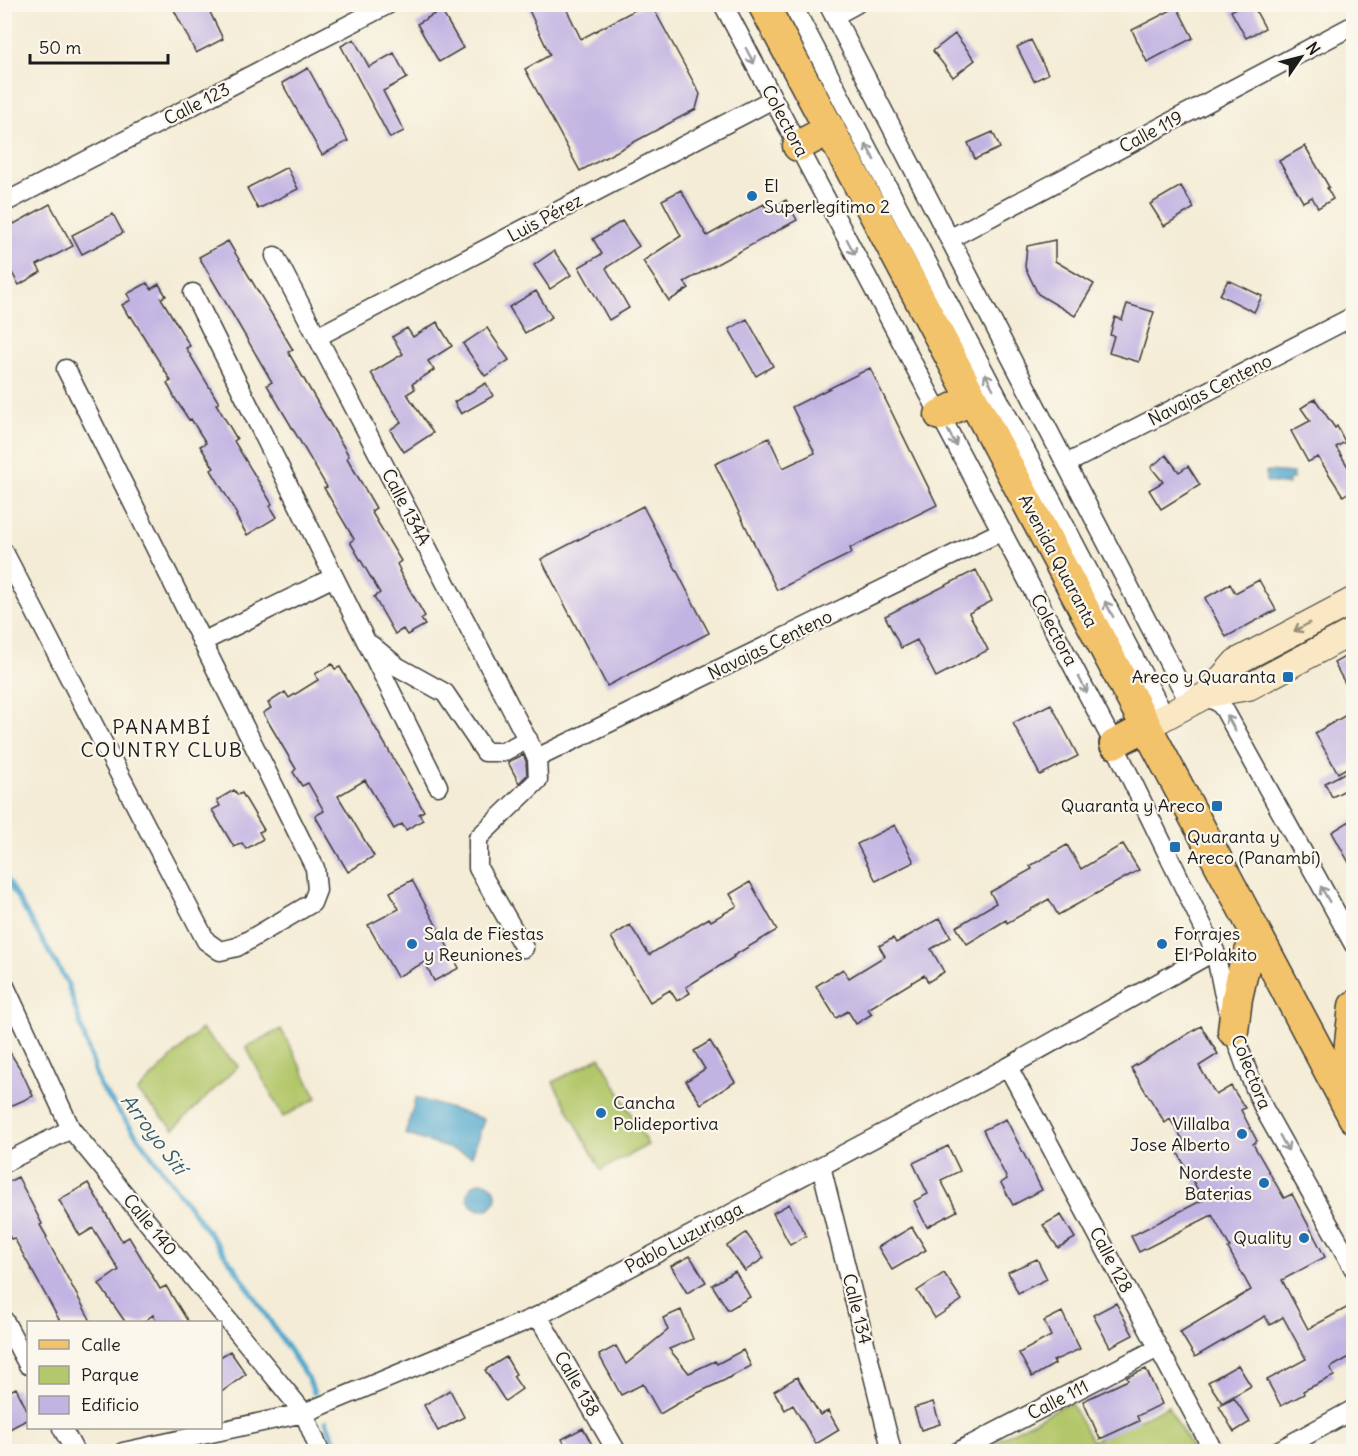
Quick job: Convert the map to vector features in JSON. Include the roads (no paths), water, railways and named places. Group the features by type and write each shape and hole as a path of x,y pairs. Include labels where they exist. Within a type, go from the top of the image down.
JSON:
{"highway":[{"name":"Avenida Quaranta","path":"764,4 972,399 1156,722 1257,935 1353,1116"},
{"path":"798,146 830,129"},
{"path":"940,415 972,399"},
{"path":"1233,1031 1244,967 1257,935"},
{"path":"1353,1006 1348,1062 1353,1116"}],"main road":[{"path":"1201,698 1236,662 1353,600"},
{"path":"1114,744 1201,698 1249,687 1353,632"}],"street":[{"name":"Calle 123","path":"4,203 389,4"},
{"name":"Colectora","path":"723,4 1114,744 1215,951 1233,1031 1264,1109 1353,1269"},
{"path":"792,4 1156,722"},
{"path":"856,4 831,10 1066,464 1201,698 1218,702 1224,709 1353,945"},
{"name":"Calle 119","path":"949,239 1353,25"},
{"name":"Luis Pérez","path":"317,337 773,99"},
{"name":"Calle 134A","path":"274,256 537,758"},
{"path":"193,293 438,786"},
{"name":"Navajas Centeno","path":"1066,464 1353,316"},
{"path":"4,552 206,941 220,951 237,947 312,903 317,890 315,868 66,369"},
{"name":"Navajas Centeno","path":"537,758 1002,531"},
{"path":"202,642 334,577"},
{"path":"365,640 398,667 445,693 485,752 503,752 528,739"},
{"path":"524,948 478,868 478,838 538,780 537,758"},
{"name":"Pablo Luzuriaga","path":"123,1452 304,1413 538,1316 1008,1067 1215,951"},
{"name":"Calle 140","path":"4,984 71,1129 304,1413 320,1452"},
{"name":"Calle 128","path":"1008,1067 1214,1452"},
{"path":"4,1163 71,1129"},
{"name":"Calle 134","path":"821,1166 892,1452"},
{"name":"Calle 138","path":"538,1316 617,1452"},
{"path":"4,1320 27,1363"},
{"name":"Calle 111","path":"957,1452 1158,1348"},
{"path":"1275,1452 1353,1409"},
{"path":"63,1429 75,1452"}],"water":[{"path":"1266,472 1293,473 1293,479 1289,479 1288,485 1268,482"},
{"path":"416,1098 484,1119 472,1156 405,1134"},
{"path":"482,1182 492,1186 496,1196 492,1206 482,1210 472,1206 468,1196 472,1186"}],"waterway":[{"name":"Arroyo Sití","path":"4,875 67,982 100,1086 237,1271 309,1380 314,1393"},
{"name":"Arroyo Sití","path":"326,1421 339,1452"}],"place":[{"name":"El Superlegítimo 2","path":"752,196"},
{"name":"Areco y Quaranta","path":"1288,677"},
{"name":"Quaranta y Areco","path":"1217,806"},
{"name":"Quaranta y Areco (Panambí)","path":"1175,847"},
{"name":"Sala de Fiestas y Reuniones","path":"412,944"},
{"name":"Forrajes El Polakito","path":"1162,944"},
{"name":"Cancha Polideportiva","path":"601,1113"},
{"name":"Villalba Jose Alberto","path":"1242,1134"},
{"name":"Nordeste Baterias","path":"1264,1183"},
{"name":"Quality","path":"1304,1238"}],"district":[{"name":"PANAMBÍ COUNTRY CLUB","path":"162,738"}]}
